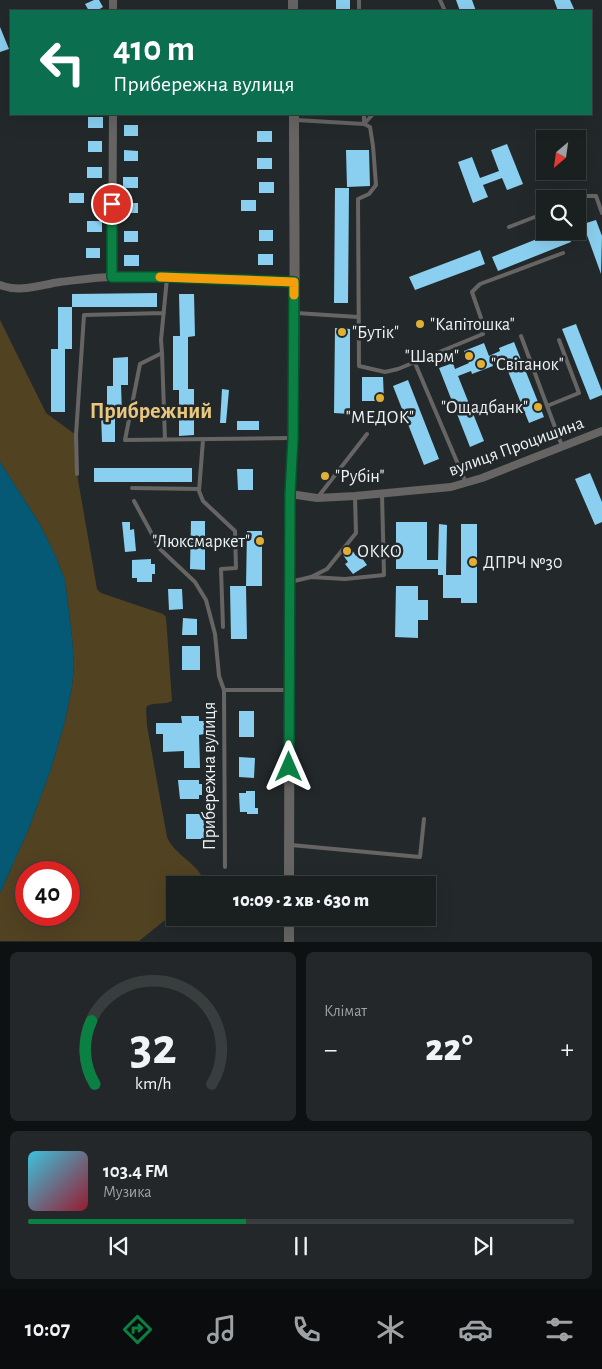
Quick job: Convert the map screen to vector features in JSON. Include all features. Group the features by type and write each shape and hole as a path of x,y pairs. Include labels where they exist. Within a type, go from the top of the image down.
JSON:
{"street":[{"path":"112,277 113,115"},
{"path":"289,876 289,582 293,438 294,117"},
{"path":"0,285 23,289 60,282 112,277 167,277 294,282"},
{"name":"вулиця Процишина","path":"290,494 317,498 451,488 482,478 602,431"},
{"path":"289,926 289,942"}],"lane":[{"path":"364,115 364,124"},
{"path":"364,124 372,115"},
{"path":"294,117 364,124 370,127 376,185 369,194 358,199 359,366 385,372 414,364 483,334 481,318 472,292 480,284 563,253"},
{"path":"586,196 596,196 602,213"},
{"path":"509,227 536,216"},
{"path":"165,440 161,340 167,277"},
{"path":"77,474 76,435 84,315 164,313"},
{"path":"294,313 358,317"},
{"path":"521,336 562,446"},
{"path":"547,406 579,393 559,340"},
{"path":"162,353 140,364 125,440 293,438"},
{"path":"414,364 466,483"},
{"path":"317,498 367,434"},
{"path":"203,440 199,489 203,501 235,530 236,568 221,569 223,627"},
{"path":"132,488 199,489"},
{"path":"310,577 345,579 384,575 382,494"},
{"path":"289,582 310,577 327,570 356,533 355,496"},
{"name":"Прибережна вулиця","path":"134,501 160,549 194,582 206,600 215,634 219,676 224,690 224,867"},
{"path":"224,690 290,690"},
{"path":"289,845 420,857 424,819"}],"shaded area":[{"path":"0,320 46,413 76,435 77,474 97,589 101,593 163,614 166,617 172,701 147,706 147,726 167,837 174,848 201,876 166,876 166,919 139,941 0,941 0,893 29,828 51,769 65,721 72,687 74,664 65,580 38,521 0,462"}],"water":[{"path":"0,462 38,521 65,580 74,664 72,687 65,721 51,769 29,828 0,893"}],"building":[{"path":"99,0 103,7 98,10 88,10 85,4"},
{"path":"336,0 350,0 350,10 336,10"},
{"path":"456,0 472,0 476,10 460,10"},
{"path":"554,0 570,0 575,10 558,10"},
{"path":"0,27 9,49 0,52"},
{"path":"88,117 103,117 103,128 88,128"},
{"path":"124,125 138,125 138,136 124,136"},
{"path":"257,131 272,131 272,142 257,142"},
{"path":"88,141 102,141 102,152 88,152"},
{"path":"507,144 523,184 507,190 502,178 483,185 488,197 473,203 458,162 472,157 480,178 499,171 491,150"},
{"path":"124,150 138,151 138,161 124,161"},
{"path":"346,150 369,150 370,186 347,187"},
{"path":"257,158 272,158 272,169 257,169"},
{"path":"87,167 102,167 102,178 87,178"},
{"path":"123,177 138,177 138,188 123,188"},
{"path":"259,182 274,182 274,193 259,193"},
{"path":"335,188 349,188 348,303 334,303"},
{"path":"69,193 84,193 84,203 69,203"},
{"path":"241,200 256,200 256,211 241,211"},
{"path":"124,203 138,203 138,213 124,213"},
{"path":"596,220 602,236 601,274 586,232 586,223"},
{"path":"87,221 102,221 102,232 87,232"},
{"path":"259,230 273,230 273,241 259,241"},
{"path":"124,231 138,231 138,242 124,242"},
{"path":"536,239 570,240 571,242 498,271 492,257"},
{"path":"86,248 100,248 100,258 86,258"},
{"path":"480,250 485,264 415,290 409,277"},
{"path":"258,254 273,254 273,265 258,265"},
{"path":"124,255 139,255 139,266 124,266"},
{"path":"157,293 157,307 72,307 72,294"},
{"path":"179,294 194,294 195,336 188,337 188,389 194,389 194,435 179,436 179,390 173,390 173,336 180,336"},
{"path":"58,307 72,307 72,349 65,349 65,412 51,412 51,349 58,349"},
{"path":"576,324 602,391 602,395 590,400 562,329"},
{"path":"335,328 350,329 350,414 334,413"},
{"path":"514,342 544,417 529,423 503,359 492,363 493,366 472,374 471,371 458,376 484,441 470,447 439,368 453,363 455,369 469,363 464,351 484,343 489,356 500,351 499,348"},
{"path":"128,357 128,385 121,385 122,414 115,414 115,442 102,442 101,413 107,413 107,386 113,386 113,358"},
{"path":"362,377 383,377 384,401 362,401"},
{"path":"408,380 439,459 424,465 393,386"},
{"path":"222,389 229,390 226,423 220,423"},
{"path":"237,421 259,421 259,430 237,430"},
{"path":"94,468 192,468 192,482 94,482"},
{"path":"237,469 253,469 253,490 238,490"},
{"path":"590,473 602,502 602,522 595,525 575,479"},
{"path":"191,521 205,521 205,570 190,569"},
{"path":"122,522 130,522 130,530 134,529 136,551 125,552"},
{"path":"396,522 427,522 427,560 438,560 439,524 447,525 446,575 438,575 438,569 396,569"},
{"path":"461,524 477,524 477,603 461,603 461,598 443,598 443,575 461,575"},
{"path":"247,531 262,531 262,586 246,586"},
{"path":"350,547 356,556 359,554 367,565 353,574 345,564 348,562 343,555"},
{"path":"151,559 151,564 155,564 155,574 152,574 152,582 137,582 137,578 132,578 132,560"},
{"path":"230,586 246,586 247,639 231,639"},
{"path":"396,586 418,586 418,600 428,600 428,620 418,620 418,638 395,637"},
{"path":"168,589 182,589 183,609 169,610"},
{"path":"183,618 197,619 197,635 182,635"},
{"path":"182,646 200,646 200,670 182,670"},
{"path":"239,711 254,711 254,737 239,737"},
{"path":"181,716 199,716 199,721 204,721 204,734 199,735 200,768 184,768 184,751 163,752 163,734 156,734 156,723 182,723"},
{"path":"239,757 255,758 254,778 239,777"},
{"path":"178,780 199,780 199,784 202,784 202,795 199,795 199,799 180,799"},
{"path":"246,791 255,791 255,808 258,808 258,814 240,812 239,793 246,793"},
{"path":"186,814 204,814 204,839 186,839"}],"slow traffic":[{"path":"160,277 294,282 294,295"}],"place":[{"name":"\"Капітошка\"","path":"420,324"},
{"name":"\"Бутік\"","path":"342,332"},
{"name":"\"Шарм\"","path":"469,356"},
{"name":"\"Світанок\"","path":"481,364"},
{"name":"\"МЕДОК\"","path":"380,398"},
{"name":"\"Ощадбанк\"","path":"538,407"},
{"name":"\"Рубін\"","path":"325,476"},
{"name":"\"Люксмаркет\"","path":"260,541"},
{"name":"ОККО","path":"347,551"},
{"name":"ДПРЧ №30","path":"473,562"}],"district":[{"name":"Прибрежний","path":"151,410"}],"route":[{"path":"112,204 112,277 167,277 294,282 293,438 289,582 289,767"}]}
